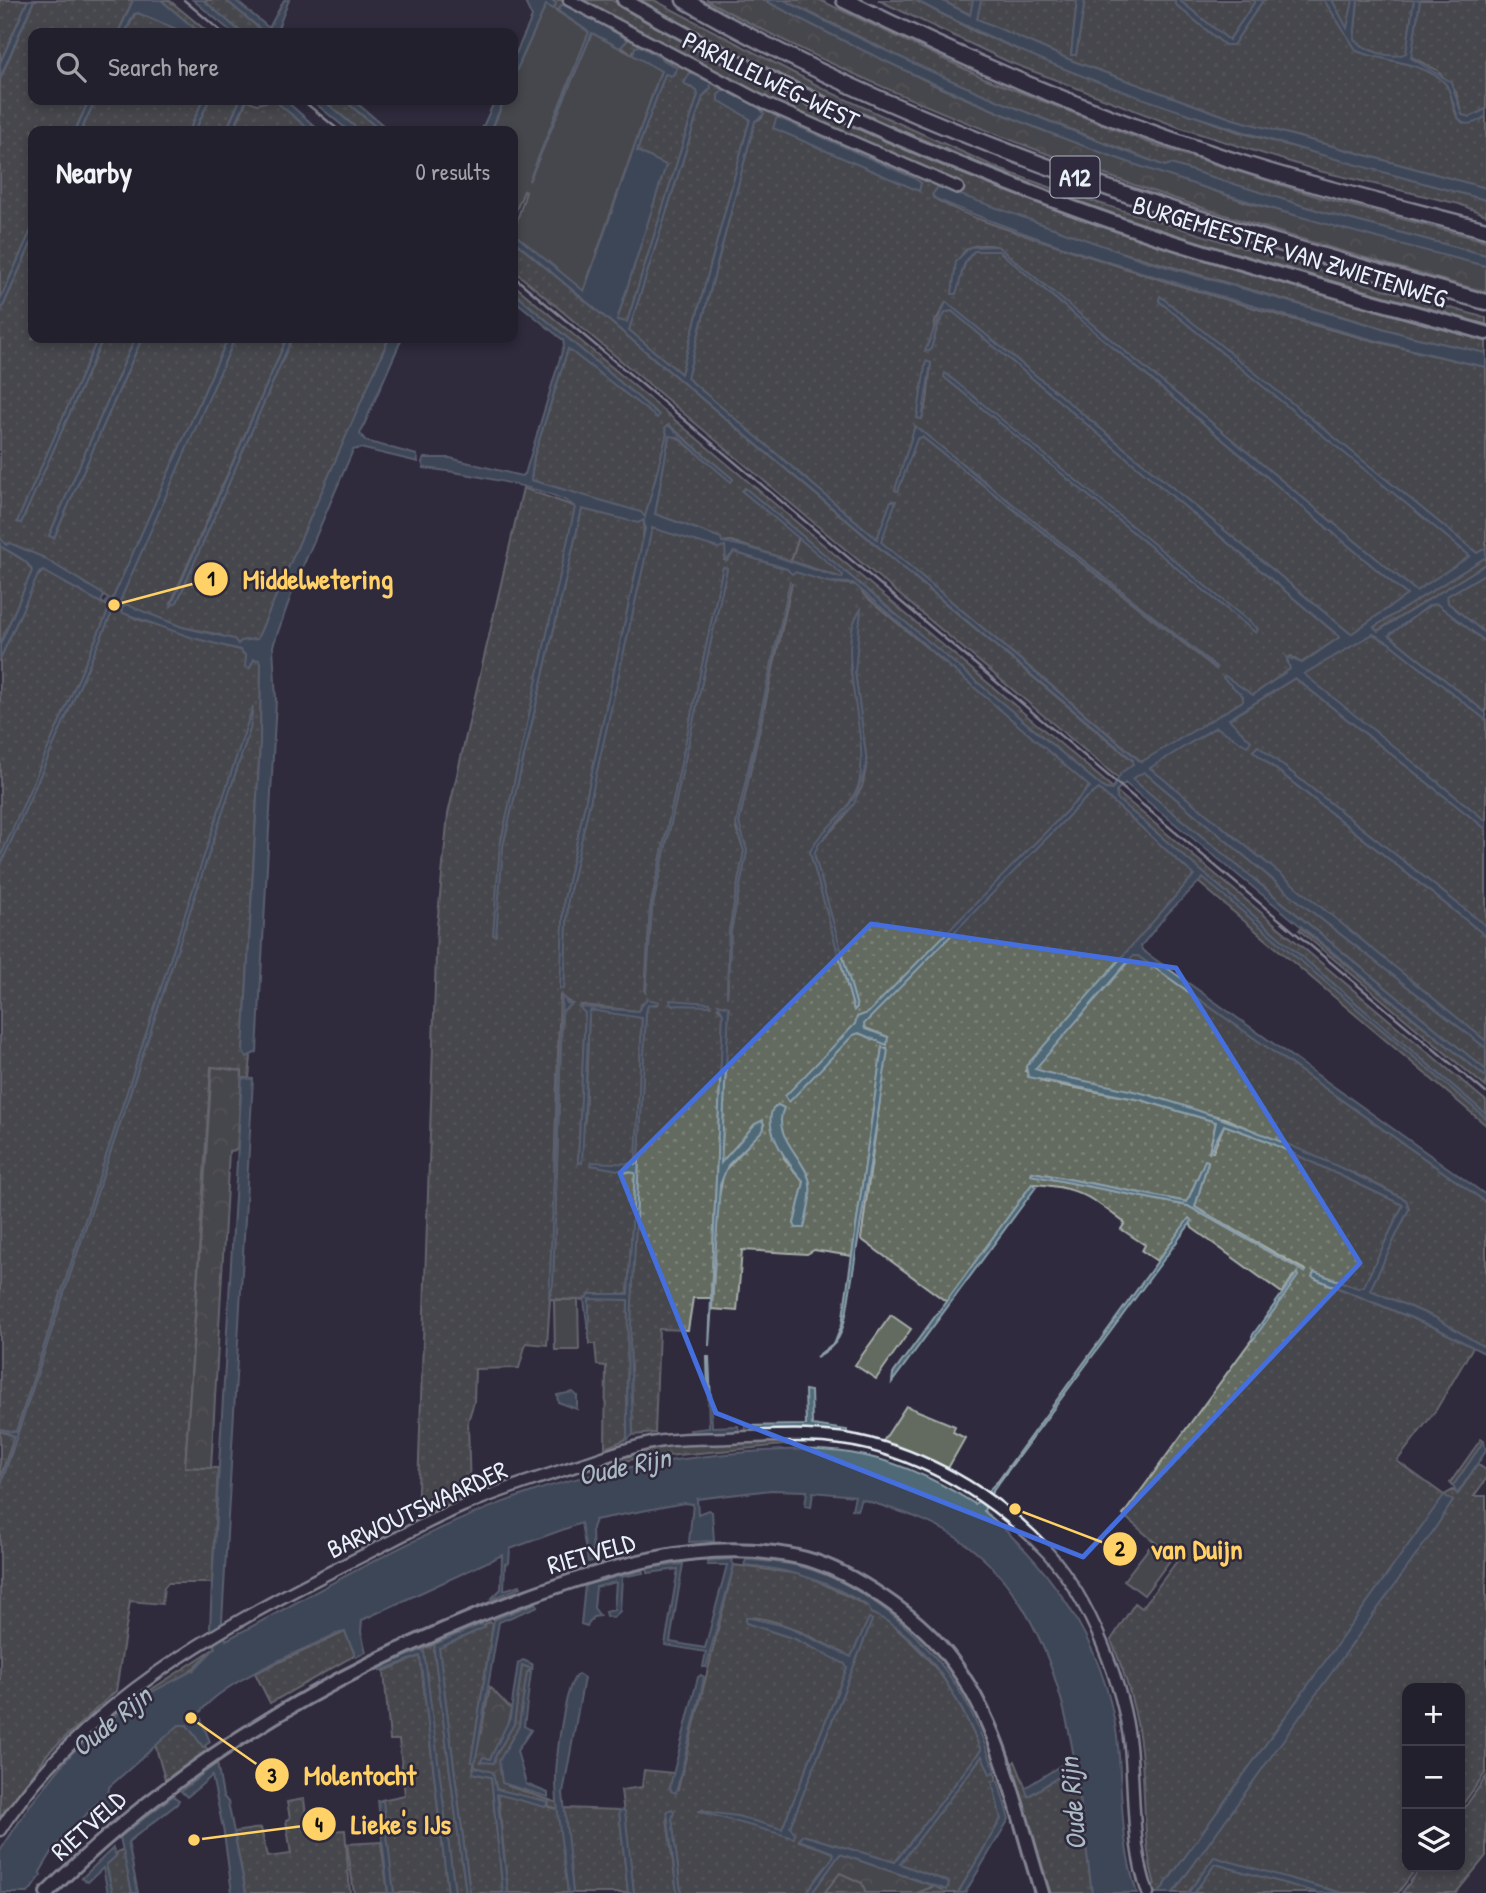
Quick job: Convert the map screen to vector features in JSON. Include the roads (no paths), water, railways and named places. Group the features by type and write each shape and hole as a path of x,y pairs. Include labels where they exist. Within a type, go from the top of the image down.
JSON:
{"highway":[{"name":"A12","path":"684,0 809,66 943,126 1038,164 1179,213 1486,302"},
{"path":"844,0 989,68 1172,139 1251,166 1486,230"}],"main road":[{"name":"BURGEMEESTER VAN ZWIETENWEG","path":"624,0 769,78 982,173 1151,235 1486,333"},
{"name":"RIETVELD","path":"47,1893 109,1834 164,1788 307,1696 365,1664 493,1609 612,1567 708,1552 758,1551 800,1557 834,1570 890,1604 937,1642 968,1685 985,1715 1042,1893"}],"street":[{"name":"PARALLELWEG-WEST","path":"569,0 766,104 958,188"},
{"name":"BARWOUTSWAARDER","path":"0,1830 40,1776 102,1712 157,1670 316,1579 461,1506 658,1441 763,1436 840,1439 869,1444 908,1457 980,1494 1028,1532 1070,1580 1103,1650 1121,1702 1130,1742 1135,1844 1148,1893"}],"water":[{"path":"28,0 34,0 0,78 0,63"},
{"path":"133,0 161,0 194,28 174,28 138,13 134,14 127,28 120,28"},
{"path":"193,0 203,0 236,28 227,28"},
{"path":"226,0 235,0 269,28 259,28"},
{"path":"284,0 289,0 278,28 269,28"},
{"path":"524,0 551,0 556,3 554,9 546,5 518,67 518,49 532,17"},
{"path":"764,0 784,0 877,47 972,89 1165,166 1171,164 1329,214 1486,255 1486,266 1259,204 1092,149 1002,114 933,83"},
{"path":"915,0 941,0 970,15 973,0 981,0 977,19 1073,61 1233,119 1486,188 1486,200 1267,139 1123,91 983,34"},
{"path":"1077,0 1085,0 1076,55 1071,55"},
{"path":"1175,0 1179,0 1229,40 1256,0 1263,0 1233,45 1225,45 1175,4"},
{"path":"1324,0 1332,0 1347,28 1353,0 1358,0 1354,39 1371,50 1393,56 1406,53 1414,0 1420,0 1411,58 1451,82 1462,115 1470,117 1486,109 1486,116 1474,123 1466,124 1460,121 1449,89 1435,75 1413,66 1357,51"},
{"path":"561,5 570,6 628,40 620,48 592,33 529,181 589,32 558,11"},
{"path":"640,46 677,68 672,76 665,74 637,151 666,165 617,320 627,322 698,95 697,91 684,83 690,73 710,82 711,88 703,96 629,330 681,374 750,119 718,100 718,95 724,89 759,106 764,114 755,121 687,378 877,539 891,501 896,501 881,542 1141,762 1243,701 1243,696 1223,678 1225,676 1253,695 1290,669 1287,657 1302,663 1340,637 952,311 946,312 939,323 930,351 925,351 946,302 1351,634 1407,595 999,251 974,251 963,267 956,294 952,294 956,261 970,247 997,246 1416,591 1470,556 1159,301 1160,296 1477,553 1486,548 1486,557 1374,627 1378,631 1486,564 1486,573 1447,596 1448,603 1486,634 1486,642 1437,604 1430,605 1389,635 1486,713 1486,720 1388,642 1373,634 1304,674 1486,821 1486,829 1295,678 1229,719 1251,741 1247,746 1216,727 1150,768 1486,1041 1486,1048 1302,904 1144,772 1132,779 1486,1070 1486,1077 1125,783 1116,791 1117,799 1486,1114 1486,1118 1203,878 1166,915 1141,946 1142,950 1486,1195 1486,1202 1138,956 1133,956 1035,1069 1135,1091 1215,1116 1344,1169 1406,1200 1409,1209 1370,1290 1434,1317 1486,1348 1486,1354 1436,1328 1312,1277 1314,1272 1358,1288 1364,1286 1403,1205 1265,1140 1224,1125 1209,1154 1216,1122 1141,1100 1028,1077 1026,1066 1194,875 1099,789 1085,799 864,1024 865,1029 888,1037 887,1045 859,1033 853,1035 789,1102 785,1096 855,1024 857,1017 868,1013 1090,787 853,583 828,582 795,572 792,574 787,569 734,552 726,561 725,546 718,548 652,528 568,899 564,989 560,989 564,900 645,529 644,520 638,523 582,509 503,846 496,936 493,935 500,846 575,507 565,500 527,488 424,468 422,462 424,458 450,458 521,476 525,474 564,345 563,340 518,303 518,296 659,415 657,418 568,349 534,456 531,480 641,512 645,517 667,434 665,428 668,425 733,479 731,482 678,437 669,436 655,514 721,538 722,542 751,548 842,578 843,575 742,491 745,488 1105,789 1112,790 1121,773 1133,764 1133,760 518,244 518,237 584,291 661,71 633,55 635,47"},
{"path":"87,105 93,105 83,126 77,126"},
{"path":"201,105 207,105 197,126 191,126"},
{"path":"238,105 244,105 235,126 228,126"},
{"path":"280,105 291,105 314,126 305,126"},
{"path":"317,105 329,105 354,126 343,126"},
{"path":"350,105 359,105 384,126 375,126"},
{"path":"493,105 502,105 493,126 483,126"},
{"path":"777,117 914,178 921,183 919,191 773,128"},
{"path":"938,187 1146,261 1413,337 1486,353 1486,367 1328,327 1083,254 936,199 932,195"},
{"path":"28,237 28,250 0,313 0,300"},
{"path":"96,343 101,343 21,523 17,522"},
{"path":"133,343 140,343 54,538 49,536"},
{"path":"226,343 233,343 0,866 0,858 110,607 105,604 109,598 112,600"},
{"path":"285,343 290,343 177,602 171,606"},
{"path":"387,343 400,343 360,434 366,441 417,455 418,462 360,448 353,450 294,587 273,646 276,700 257,1052 247,1057 243,1052 260,743 261,665 259,660 254,659 250,668 245,667 246,656 240,650 193,638 121,610 125,604 182,627 234,639 238,644 241,641 257,639"},
{"path":"926,361 931,363 922,419 917,418"},
{"path":"945,373 1258,629 1256,633 944,377"},
{"path":"915,426 1217,669 922,437 917,439 898,491 895,490"},
{"path":"0,537 6,545 10,543 42,557 104,595 101,603 43,571 39,573 0,659 0,645 32,571 23,560 0,546"},
{"path":"723,567 727,568 652,909 646,994 650,909"},
{"path":"790,581 739,823 747,851 731,931 727,998 729,931 744,851 736,824"},
{"path":"861,609 855,672 867,763 854,804 819,843 814,854 857,1007 854,1010 810,852 814,843 850,804 859,783 860,740 850,645 853,625"},
{"path":"253,706 250,729 0,1487 14,1436 0,1429 16,1432"},
{"path":"1258,746 1486,926 1486,936 1253,751"},
{"path":"562,995 567,1003 572,1004 562,1011 553,1284 549,1299"},
{"path":"647,999 660,1002 648,1005 646,1012 630,1344 633,1435 627,1439 628,1300 589,1299 589,1338 584,1300 590,1294 628,1294 635,1173 591,1165 592,1162 636,1164 642,1018 591,1010 589,1013 582,1163 578,1163 585,1013 579,1007 638,1011"},
{"path":"670,1000 710,1003 711,1006 671,1005"},
{"path":"718,1004 729,1007 721,1163 755,1124 763,1120 764,1129 728,1165 720,1185 709,1346 723,1013"},
{"path":"882,1047 888,1050 847,1310 835,1344 816,1357 835,1342 842,1324"},
{"name":"Oude Rijn","path":"242,1078 253,1079 222,1622 226,1640 373,1561 449,1525 549,1486 620,1469 717,1455 821,1450 851,1453 910,1470 975,1504 998,1481 1189,1218 1192,1221 990,1495 984,1511 1011,1535 1057,1590 1093,1651 1114,1720 1126,1842 1137,1893 1092,1893 1076,1766 1028,1796 1025,1788 1074,1757 1050,1666 1024,1609 1006,1583 985,1560 960,1540 937,1526 912,1516 861,1499 857,1510 852,1509 855,1496 813,1492 811,1507 805,1506 807,1491 771,1490 697,1499 698,1514 708,1510 712,1512 714,1541 689,1542 693,1504 684,1503 595,1520 592,1528 593,1561 588,1562 581,1523 510,1549 509,1563 505,1564 504,1590 520,1585 521,1587 490,1600 501,1589 502,1555 362,1620 361,1632 366,1652 356,1657 345,1632 242,1679 209,1702 199,1714 210,1742 203,1747 187,1725 179,1725 109,1787 108,1796 117,1811 114,1815 101,1799 55,1847 40,1872 41,1876 28,1893 0,1893 0,1851 30,1805 72,1753 129,1704 194,1670 215,1648 210,1628 212,1583"},
{"path":"778,1105 784,1108 781,1118 785,1136 809,1179 810,1197 804,1228 796,1228 794,1224 804,1182 779,1147 771,1127 773,1108"},
{"path":"1205,1160 1208,1161 1195,1207 1306,1273 1188,1206 1031,1175 1032,1172 1187,1202"},
{"path":"1032,1184 1036,1187 892,1382 893,1374"},
{"path":"1297,1273 1298,1276 1253,1340 1252,1336"},
{"path":"707,1357 712,1427 738,1426 739,1431 691,1434 690,1430 709,1428"},
{"path":"805,1390 811,1391 812,1425 847,1430 847,1434 746,1431 745,1426 806,1425"},
{"path":"573,1392 577,1396 577,1409 558,1402 557,1395"},
{"path":"1484,1441 1486,1451 1457,1494 1453,1486"},
{"path":"1444,1495 1453,1501 1430,1536 1173,1893 1159,1893"},
{"path":"731,1559 734,1565 706,1667 703,1667 706,1652 665,1645 678,1569 648,1573 648,1568 683,1564 670,1642 705,1648 727,1565 707,1565 707,1561"},
{"path":"746,1560 799,1566 824,1574 871,1600 914,1634 949,1675 963,1697 977,1724 995,1771 990,1774 982,1756 900,1864 949,1882 947,1890 840,1854 812,1893 806,1893 834,1856 832,1852 799,1840 802,1835 895,1862 981,1750 938,1669 924,1652 891,1623 871,1613 868,1606 824,1583 793,1573 744,1565"},
{"path":"643,1570 643,1573 622,1577 620,1611 613,1618 606,1616 605,1612 614,1610 616,1582 596,1587 594,1608 600,1616 593,1617 587,1626 581,1624 585,1585"},
{"path":"536,1603 538,1606 499,1622 475,1763 471,1761 494,1620"},
{"path":"746,1617 785,1626 851,1657 869,1618 872,1620 790,1827 795,1834 794,1838 698,1811 737,1816 782,1829 847,1668 845,1664 795,1639 746,1623"},
{"path":"482,1624 485,1627 439,1648 470,1893 466,1893 434,1651 435,1644"},
{"path":"422,1650 455,1893 448,1893 420,1656 380,1671 380,1667"},
{"path":"523,1660 532,1664 532,1669 522,1665 514,1724 494,1763 481,1762 483,1757 490,1759 510,1718 518,1663"},
{"path":"527,1672 531,1672 524,1726 531,1730 517,1751 526,1784 548,1793 548,1797 502,1783 499,1761 519,1726"},
{"path":"578,1674 584,1678 563,1793 573,1893 568,1893 557,1808 556,1769 565,1707"},
{"path":"698,1677 704,1677 701,1692 676,1793 671,1791 670,1786"},
{"path":"217,1763 223,1796 228,1802 246,1893 232,1893 224,1833 212,1776 187,1797 181,1791"},
{"path":"474,1767 493,1772 496,1789 549,1802 545,1807 497,1794 508,1893 503,1893 491,1777 473,1773"},
{"path":"992,1781 998,1781 1009,1819 965,1893 958,1893 1001,1819"},
{"path":"173,1796 179,1800 177,1804 128,1842 138,1893 132,1893 120,1837"},
{"path":"378,1801 383,1801 394,1893 388,1893"},
{"path":"672,1809 681,1893 677,1893 667,1811"},
{"path":"619,1810 625,1811 634,1893 628,1893"},
{"path":"113,1848 116,1856 106,1865 113,1893 108,1893 103,1868 88,1882 82,1878"},
{"path":"1214,1857 1342,1893 1319,1893 1215,1864 1194,1893 1188,1893"}],"railway":[{"path":"184,0 217,28"},
{"path":"308,105 334,126"},
{"path":"518,280 1486,1093"}],"place":[{"name":"Middelwetering","path":"114,605"},
{"name":"van Duijn","path":"1015,1509"},
{"name":"Molentocht","path":"191,1718"},
{"name":"Lieke's IJs","path":"194,1840"}]}
